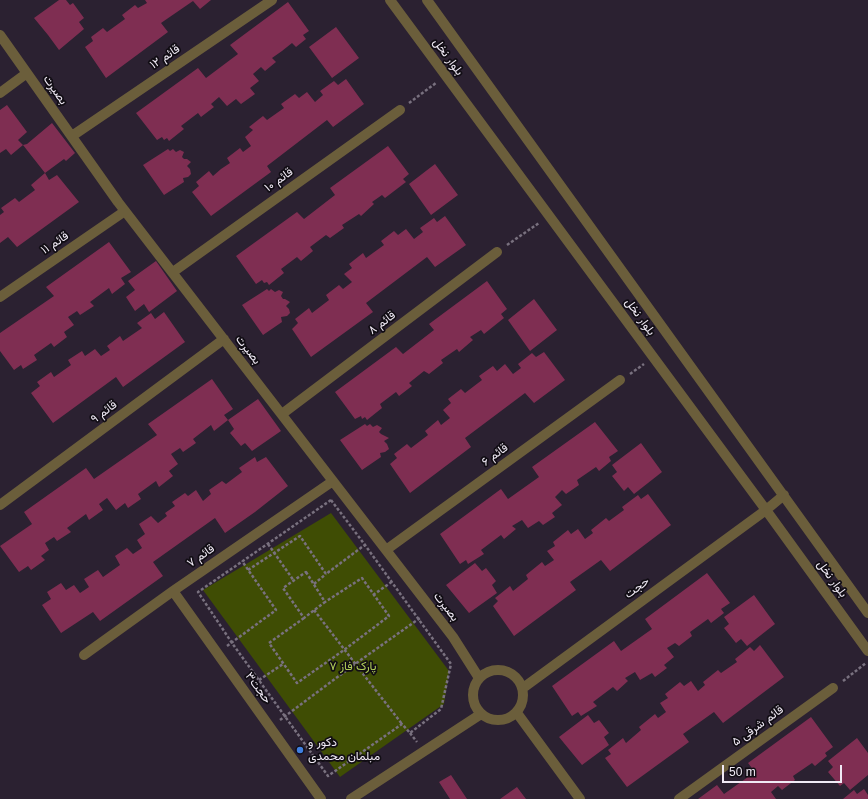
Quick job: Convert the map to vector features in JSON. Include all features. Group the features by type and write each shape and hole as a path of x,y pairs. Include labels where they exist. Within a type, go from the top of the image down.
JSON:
{"street":[{"name":"قائم ۱۲","path":"72,136 272,0"},
{"name":"بلوار نخل","path":"390,0 654,357 868,651"},
{"name":"بلوار نخل","path":"427,0 868,613"},
{"name":"بصیرت","path":"0,35 125,211 453,637 479,678"},
{"path":"0,93 27,73"},
{"name":"قائم ۱۰","path":"172,272 400,110"},
{"name":"قائم ۱۱","path":"0,296 125,211"},
{"name":"قائم ۸","path":"282,414 497,252"},
{"name":"قائم ۹","path":"0,506 224,339"},
{"name":"قائم ۶","path":"386,550 620,380"},
{"name":"قائم ۷","path":"84,655 172,591 333,481"},
{"name":"حجت","path":"523,688 766,510 784,495"},
{"name":"حجت۳","path":"172,591 321,799"},
{"path":"500,670 514,675 523,688 524,695 521,708 510,718 503,720 495,721 487,719 476,708 473,700 472,693 479,678 492,671 500,670"},
{"name":"قائم شرقی ۵","path":"679,799 833,688"},
{"path":"517,713 580,799"},
{"path":"351,799 481,714"}],"path":[{"path":"400,110 446,75"},
{"path":"497,252 549,216"},
{"path":"620,380 654,357"},
{"path":"314,610 402,724 410,732 441,709 451,664 331,500 198,592 232,643 328,776 402,724"},
{"path":"248,570 300,536 326,574"},
{"path":"314,584 376,538"},
{"path":"268,544 294,581"},
{"path":"217,654 276,610 233,550"},
{"path":"304,618 283,588 306,572 325,602"},
{"path":"373,594 404,573"},
{"path":"362,578 389,616 297,683 269,643 304,618 325,602 362,578"},
{"path":"270,727 355,664 432,610"},
{"path":"833,688 868,662"},
{"path":"259,680 283,664"}],"green space":[{"name":"پارک فاز ۷","path":"331,513 449,671 444,704 340,777 203,590"}],"building":[{"path":"59,0 66,0 70,5 73,3 84,18 79,22 84,29 59,50 34,18"},
{"path":"145,0 211,0 200,9 193,1 161,23 168,32 106,78 85,47 93,41 91,37 103,28 107,32 125,19 122,15 135,5 138,8 147,3"},
{"path":"288,2 309,31 303,35 306,39 296,47 292,43 272,58 276,62 265,71 261,67 253,74 259,81 250,88 255,94 241,104 236,99 227,106 219,97 211,104 214,107 201,117 198,113 181,126 184,129 169,141 167,138 164,140 162,137 157,140 136,113 198,68 206,78 238,54 230,45"},
{"path":"336,27 359,58 332,78 309,47"},
{"path":"346,79 364,104 333,127 327,120 267,166 271,172 211,216 192,192 199,186 196,182 209,171 213,176 230,163 227,158 240,148 243,152 251,146 245,137 253,130 249,127 263,116 267,120 284,108 281,104 295,94 299,98 307,92 315,102 323,95 320,91 334,81 338,85"},
{"path":"7,105 27,132 18,140 23,145 11,155 6,149 0,153 0,110"},
{"path":"52,123 75,153 66,161 64,159 45,173 23,145 27,144"},
{"path":"388,146 409,174 403,179 406,182 385,198 382,195 372,202 374,204 361,216 359,214 342,225 344,228 330,238 326,235 310,247 313,251 301,261 297,257 281,269 284,273 269,285 267,282 264,283 262,280 256,284 236,256 297,212 304,219 335,195 330,188"},
{"path":"168,149 170,151 173,149 176,152 180,150 184,152 182,157 191,162 187,166 190,169 191,174 188,177 183,178 184,182 164,195 143,165"},
{"path":"435,164 458,195 431,215 409,184"},
{"path":"45,173 49,180 57,175 79,202 17,247 8,237 0,243 0,215 4,212 1,208 15,198 19,202 35,190 31,185"},
{"path":"445,216 466,245 435,267 427,257 366,303 373,312 311,357 292,329 298,323 295,319 309,308 312,313 329,300 326,295 339,285 343,289 352,282 344,274 352,268 349,264 363,253 366,258 384,245 381,241 394,231 398,235 406,229 414,239 423,232 420,228 434,218 437,222"},
{"path":"109,242 131,272 121,278 125,284 112,294 109,288 90,302 94,306 80,315 77,311 68,317 74,325 64,332 67,337 54,347 51,343 34,355 37,360 23,369 21,365 14,370 0,351 0,333 54,296 46,287"},
{"path":"156,261 177,291 149,312 144,304 135,311 126,297 135,290 128,281"},
{"path":"487,281 507,309 501,314 504,318 484,334 481,330 470,337 473,340 459,352 457,349 441,360 443,363 429,374 424,371 409,383 412,386 399,396 396,392 380,404 382,408 367,420 365,417 362,419 361,416 355,419 335,392 396,347 403,354 434,330 429,324"},
{"path":"267,289 269,291 271,289 275,292 279,290 283,292 281,296 283,299 290,302 286,306 290,313 287,316 281,317 282,322 263,335 242,305"},
{"path":"534,299 557,330 530,351 508,320"},
{"path":"164,312 185,342 123,387 116,377 53,423 31,393 40,386 37,382 51,372 54,377 71,365 68,360 82,351 85,356 95,349 101,356 110,350 107,346 120,336 123,341 142,328 137,323 151,313 155,319"},
{"path":"544,352 565,380 534,403 525,393 465,438 471,447 410,493 390,464 397,458 394,454 407,444 411,448 428,435 425,431 438,420 441,425 450,418 443,410 451,403 448,399 461,389 465,393 482,380 479,376 493,366 497,371 505,364 513,374 521,368 518,364 532,353 536,357"},
{"path":"212,379 233,409 224,415 228,420 214,431 211,425 193,439 196,443 183,452 180,448 171,454 178,464 169,471 173,476 159,487 156,481 138,494 141,499 128,508 125,503 116,510 107,498 99,504 103,510 89,520 86,514 67,528 71,532 57,541 54,537 45,543 49,550 41,556 45,560 31,570 28,566 19,572 0,546 32,524 24,512 86,468 94,479 157,435 148,424"},
{"path":"258,399 281,431 252,451 245,443 241,446 230,433 234,429 228,420"},
{"path":"595,422 618,451 609,457 611,461 599,471 596,467 577,480 579,485 566,494 562,490 555,497 562,505 552,513 555,517 543,525 539,521 528,528 522,520 512,526 516,529 504,539 501,535 481,550 484,554 468,564 466,560 460,564 440,534 501,489 508,499 539,477 532,467"},
{"path":"365,424 367,426 370,424 373,427 377,425 382,428 379,432 389,438 384,441 389,449 380,453 381,457 362,470 340,440"},
{"path":"641,443 662,472 634,494 628,487 624,491 612,476 617,472 612,465"},
{"path":"255,457 257,462 266,457 288,486 225,533 215,518 153,562 163,576 100,621 93,612 61,633 42,605 51,599 47,592 61,583 66,590 74,585 80,593 89,587 84,579 98,570 103,577 120,565 115,556 127,548 133,554 142,548 137,540 145,534 139,524 151,516 158,523 167,516 165,513 175,506 172,502 185,493 188,496 196,490 203,501 211,494 209,490 222,481 226,484 242,472 239,468"},
{"path":"648,494 671,525 610,571 601,560 570,582 576,590 514,636 493,606 498,601 495,598 510,586 513,591 528,579 526,575 542,562 545,566 554,560 547,551 555,546 553,542 568,530 571,534 578,529 585,539 593,533 591,530 606,518 609,521 624,510 622,507 638,495 641,499"},
{"path":"475,563 482,571 486,568 496,581 492,585 497,593 469,613 446,585"},
{"path":"707,573 730,603 721,609 724,613 711,623 708,619 690,632 692,636 679,646 675,643 667,648 674,657 664,665 667,668 655,677 652,673 640,680 635,672 625,678 628,681 617,691 613,687 593,702 597,706 581,716 578,712 572,716 552,686 614,641 621,651 652,629 645,619"},
{"path":"754,595 775,624 747,646 741,639 736,643 724,628 729,624 724,617"},
{"path":"760,645 784,677 723,723 714,712 683,734 689,742 627,787 605,758 611,754 608,750 623,738 626,743 641,730 639,727 655,714 658,718 666,712 660,703 668,698 665,694 680,682 684,686 691,681 698,691 705,685 703,682 718,670 721,673 737,662 735,659 750,647 754,651"},
{"path":"588,715 594,723 599,720 609,733 604,737 609,745 582,765 559,737"},
{"path":"811,717 833,747 825,753 827,756 815,766 812,763 793,776 795,780 782,790 778,786 771,792 776,799 698,799 717,785 724,794 755,772 748,763"},
{"path":"857,738 868,753 868,775 850,790 844,783 840,786 828,772 833,767 828,761"},
{"path":"451,775 467,799 450,799 439,782"},
{"path":"517,787 526,799 500,799"},
{"path":"864,789 868,795 868,799 843,799 854,790 857,794"}],"place":[{"name":"دکور و مبلمان محمدی","path":"300,750"}]}
